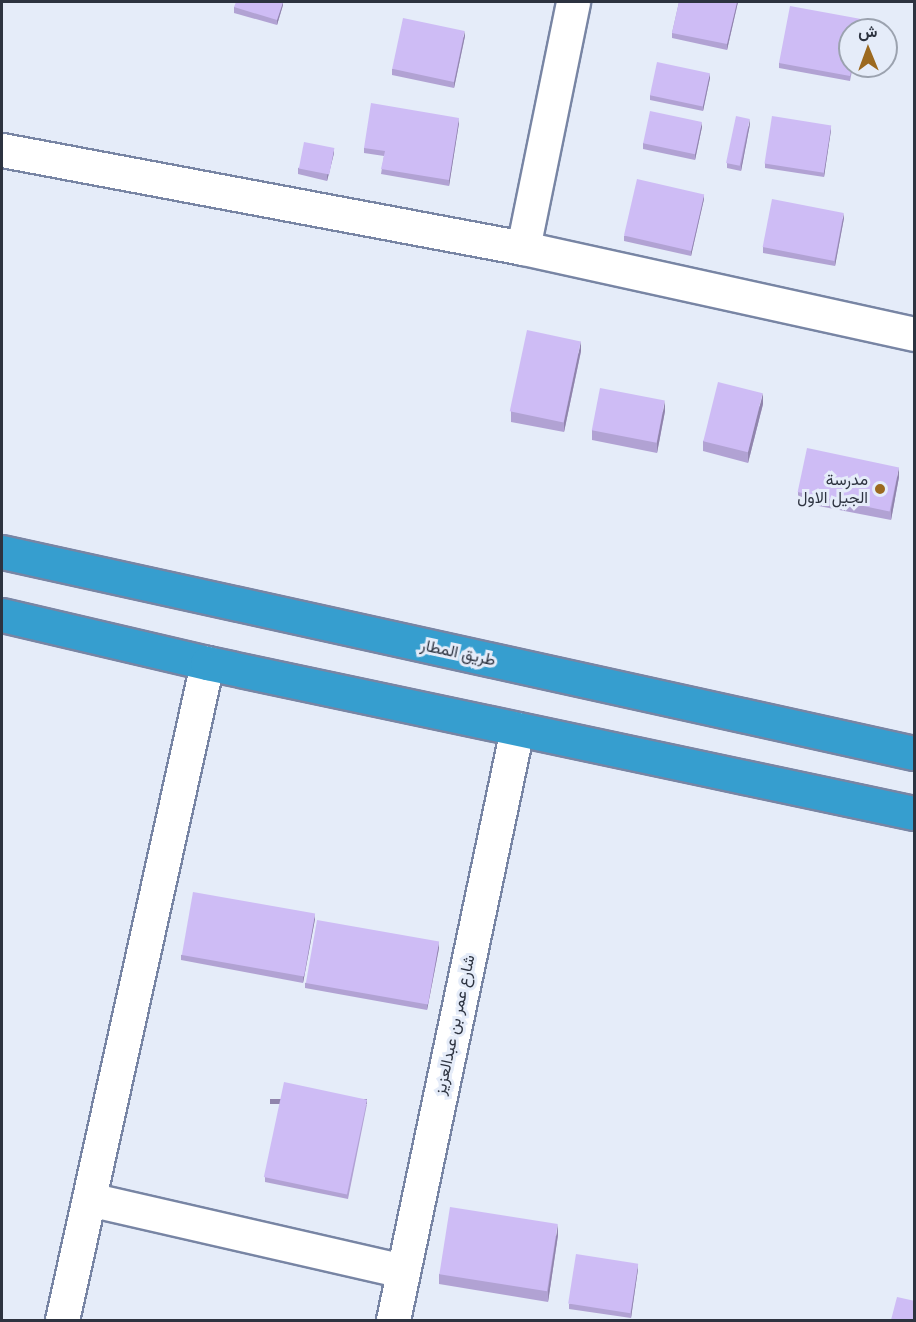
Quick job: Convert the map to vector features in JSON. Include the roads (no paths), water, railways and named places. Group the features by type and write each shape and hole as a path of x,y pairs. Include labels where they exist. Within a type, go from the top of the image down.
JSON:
{"highway":[{"name":"طريق المطار","path":"2,552 915,753"},
{"path":"2,615 207,663 915,813"}],"street":[{"path":"523,248 573,2"},
{"path":"2,150 523,248 915,334"},
{"path":"62,1320 207,663"},
{"name":"شارع عمر بن عبدالعزيز","path":"393,1320 517,729"},
{"path":"89,1199 403,1271"}],"place":[{"name":"مدرسة الجيل الاول","path":"880,489"}]}
